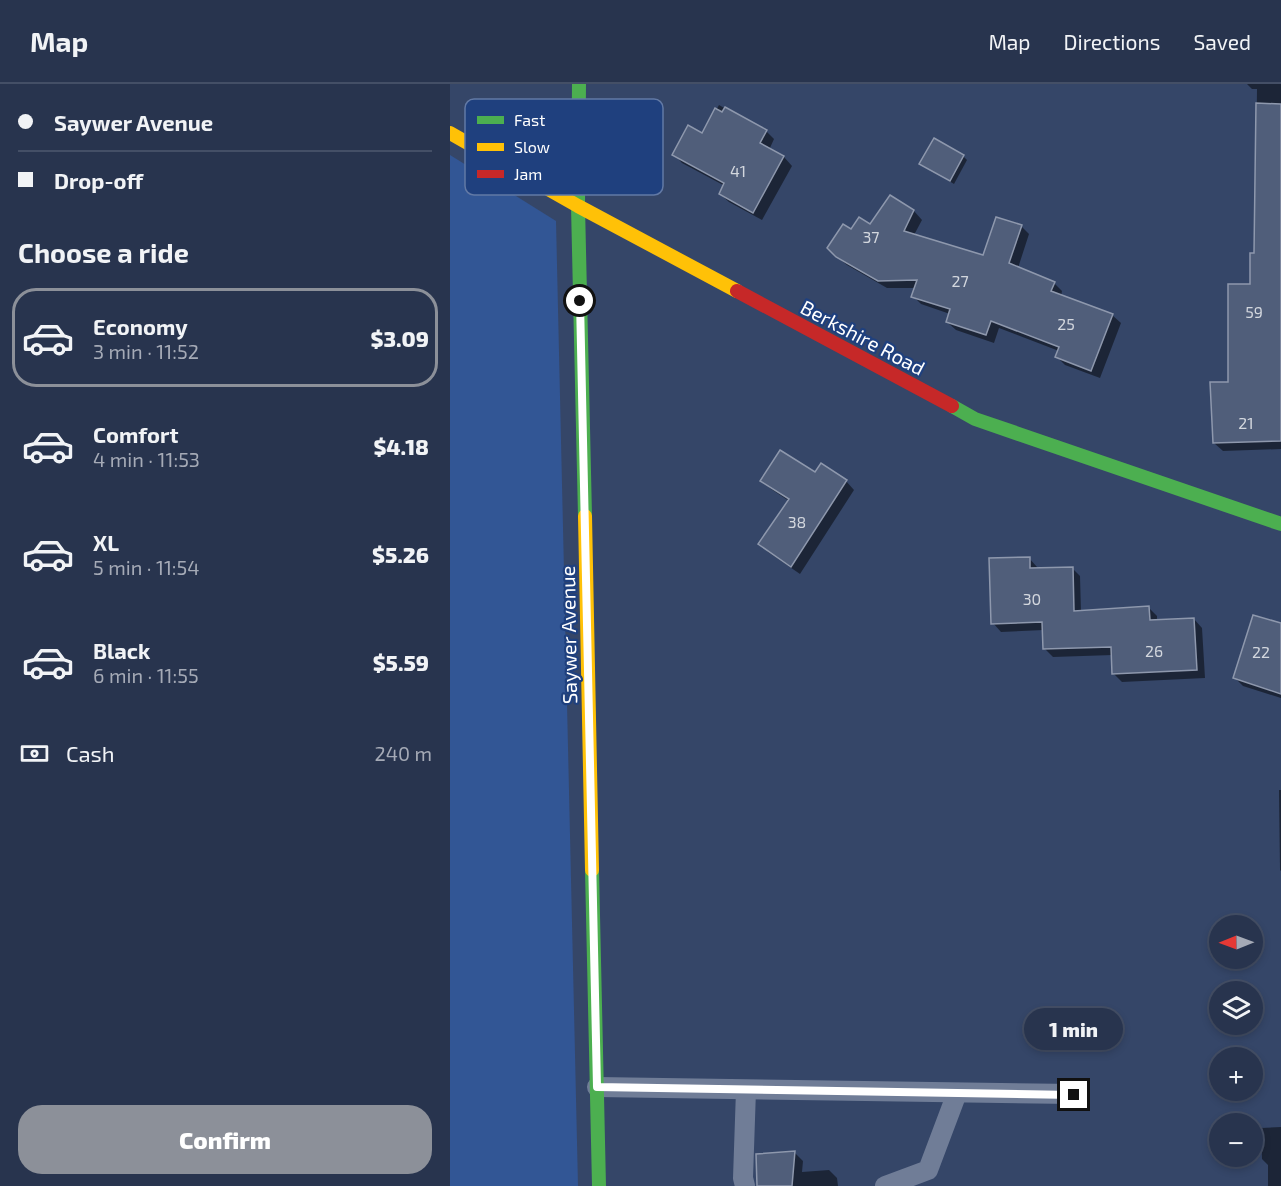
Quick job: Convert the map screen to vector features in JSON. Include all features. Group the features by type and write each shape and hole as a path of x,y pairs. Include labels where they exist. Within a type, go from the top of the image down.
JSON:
{"street":[{"name":"Saywer Avenue","path":"579,84 579,99"},
{"name":"Berkshire Road","path":"450,133 465,142"},
{"name":"Berkshire Road","path":"559,195 975,419 1281,524"},
{"name":"Saywer Avenue","path":"578,195 599,1186"}],"lane":[{"path":"597,1087 1074,1095"},
{"path":"745,1186 743,1178 746,1090"},
{"path":"885,1186 928,1170 957,1093"}],"shaded area":[{"path":"450,155 465,164 465,195 514,195 556,221 578,1186 450,1186"}],"building":[{"path":"1256,103 1281,104 1281,441 1213,443 1210,382 1228,382 1228,284 1250,284 1250,253 1254,253"},
{"path":"725,107 767,130 760,143 784,156 753,213 719,194 724,183 672,155 688,125 702,133 715,108 722,112"},
{"path":"934,138 964,155 950,181 919,164"},
{"path":"890,195 914,210 904,231 983,255 996,217 1022,225 1009,263 1055,282 1051,291 1113,314 1091,371 1055,357 1059,347 991,321 986,335 946,322 950,309 911,297 917,280 878,281 836,257 827,248 843,224 851,229 859,217 870,224"},
{"path":"780,450 815,472 821,463 847,480 791,567 758,544 789,499 760,481"},
{"path":"1030,557 1030,568 1073,567 1074,611 1149,606 1150,620 1194,618 1197,670 1112,674 1111,647 1043,649 1042,622 991,624 989,558"},
{"path":"1253,615 1281,623 1281,694 1233,678"},
{"path":"795,1151 792,1186 757,1186 756,1154"}],"traffic: fast":[{"path":"579,84 579,99"},
{"path":"578,195 585,516"},
{"path":"952,406 975,419 1281,524"},
{"path":"592,870 599,1186"}],"traffic: slow":[{"path":"450,133 465,142"},
{"path":"559,195 737,291"},
{"path":"585,516 592,870"}],"traffic: jam":[{"path":"737,291 952,406"}],"route":[{"path":"580,301 597,1087 1074,1095"}]}
